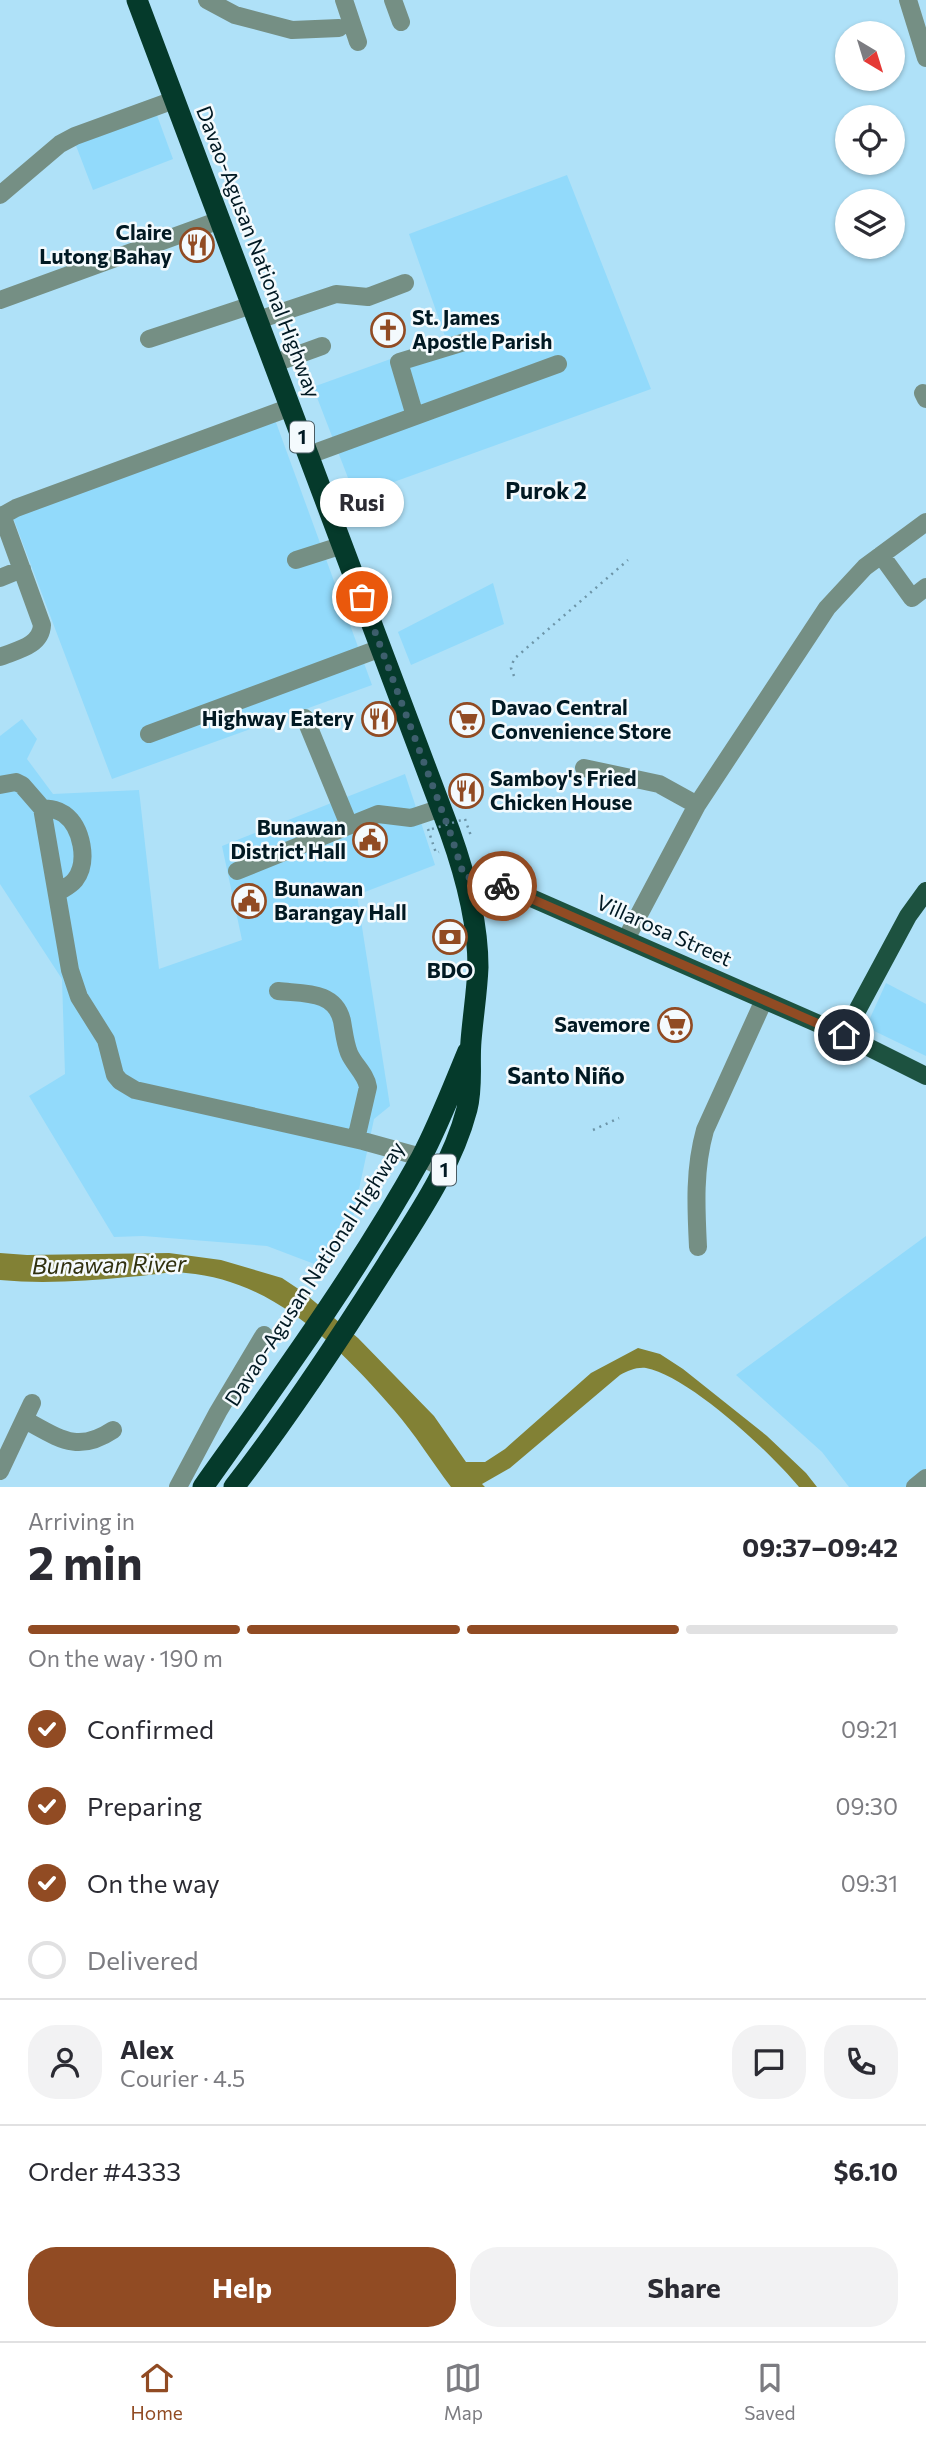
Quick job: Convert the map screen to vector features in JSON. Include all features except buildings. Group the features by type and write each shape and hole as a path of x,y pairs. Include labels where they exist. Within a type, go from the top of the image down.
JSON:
{"highway":[{"name":"Davao-Agusan National Highway","path":"136,0 381,648 432,817 464,876 474,923 478,964 468,1107 445,1168 325,1360 234,1487"},
{"name":"Davao-Agusan National Highway","path":"203,1487 301,1348 421,1157 471,1042"}],"main road":[{"name":"Villarosa Street","path":"464,876 513,890 844,1035 926,1076"},
{"path":"844,1035 908,916 926,891"}],"street":[{"path":"207,0 235,15 292,30 340,27"},
{"path":"344,0 358,42"},
{"path":"393,0 401,22"},
{"path":"908,0 926,58"},
{"path":"0,195 60,144 174,100"},
{"path":"0,300 219,220"},
{"path":"149,339 336,294 368,297 405,283"},
{"path":"415,416 399,362 468,341"},
{"path":"275,363 322,346"},
{"path":"309,455 558,364"},
{"path":"0,657 29,646 42,634 41,615 1,516 291,407"},
{"path":"626,939 696,805 827,608 854,578 926,522"},
{"path":"296,559 343,545"},
{"path":"881,555 912,598 926,587"},
{"path":"0,578 22,569"},
{"path":"149,734 381,648"},
{"path":"304,718 349,825"},
{"path":"584,768 659,784 696,805"},
{"path":"0,785 16,782 22,785 42,808 70,970 79,996 106,1040 120,1082 135,1090 356,1139 421,1157 445,1168"},
{"path":"42,808 55,809 68,817 81,844 81,870 75,880 57,893"},
{"path":"237,871 349,825 384,814 403,818 432,817"},
{"path":"278,991 318,995 327,998 338,1010 350,1055 368,1087 356,1139"},
{"path":"698,1247 695,1201 700,1148 711,1116 764,1000"},
{"path":"178,1487 218,1412 264,1335"},
{"path":"0,1471 32,1403"},
{"path":"25,1420 64,1440 78,1443 99,1439 113,1430"},
{"path":"915,1487 926,1478"}],"path":[{"path":"514,677 511,667 514,659 628,560"},
{"path":"439,852 436,853 432,817 466,819 472,842"},
{"path":"593,1130 619,1118"}],"shaded area":[{"path":"151,99 173,159 93,190 70,130"},
{"path":"567,175 651,389 355,496 313,387 446,339 409,234"},
{"path":"274,417 372,685 112,779 12,515"},
{"path":"493,583 504,624 411,665 398,632"},
{"path":"22,719 37,739 27,759 53,794 139,790 159,969 242,940 222,846 405,774 435,865 357,895 390,1106 374,1119 352,1222 344,1236 317,1265 267,1246 143,1236 114,1237 29,1096 65,1074 62,979 0,884 0,736"},
{"path":"886,983 926,1004 926,1056 866,1027"},
{"path":"926,1236 926,1487 849,1487 822,1452 736,1375"}],"water":[{"name":"Bunawan River","path":"0,1253 169,1253 221,1260 282,1278 358,1338 434,1416 466,1462 485,1462 505,1449 591,1373 638,1348 660,1354 767,1436 817,1487 799,1487 750,1437 706,1400 664,1374 642,1368 620,1375 510,1468 482,1484 485,1487 451,1487 394,1410 351,1363 303,1321 276,1303 218,1278 186,1273 64,1282 0,1280"}],"way so far":[{"path":"362,597 464,876 502,886"}],"place":[{"name":"Claire Lutong Bahay","path":"197,245"},
{"name":"St. James Apostle Parish","path":"388,330"},
{"name":"Rusi","path":"362,597"},
{"name":"Highway Eatery","path":"379,719"},
{"name":"Davao Central Convenience Store","path":"467,720"},
{"name":"Samboy's Fried Chicken House","path":"466,791"},
{"name":"Bunawan District Hall","path":"370,840"},
{"name":"Bunawan Barangay Hall","path":"249,901"},
{"name":"BDO","path":"450,937"},
{"name":"Savemore","path":"675,1025"}],"district":[{"name":"Purok 2","path":"546,491"},
{"name":"Santo Niño","path":"566,1076"}],"route":[{"path":"502,886 844,1035"}]}
